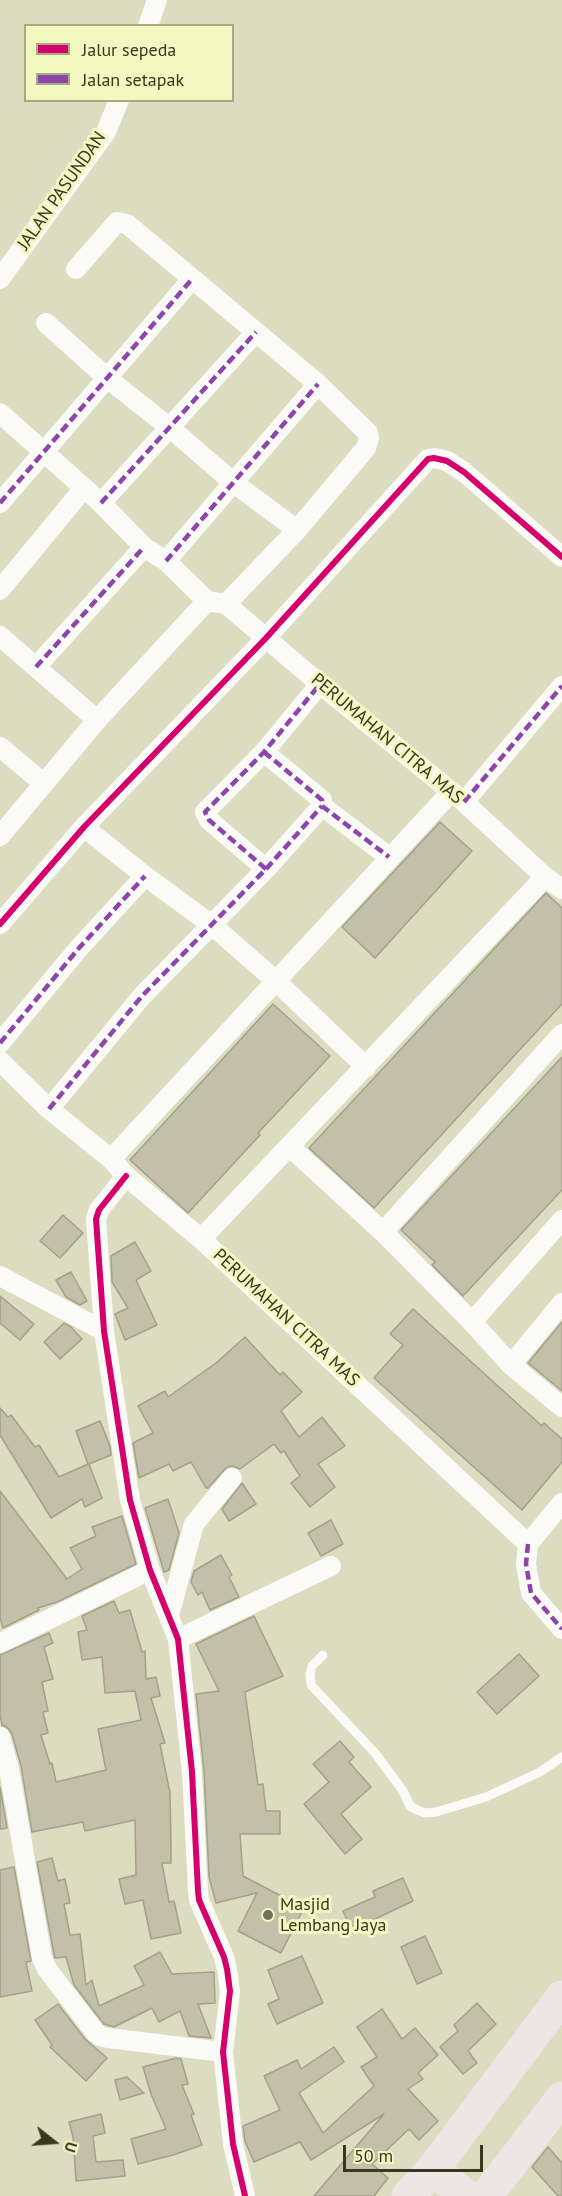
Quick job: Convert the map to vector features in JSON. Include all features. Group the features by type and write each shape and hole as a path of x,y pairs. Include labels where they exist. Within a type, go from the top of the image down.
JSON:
{"highway":[{"path":"408,2196 433,2169 562,1996"},
{"path":"486,2196 562,2098"},
{"path":"433,2169 466,2196"}],"street":[{"path":"149,24 157,0"},
{"name":"JALAN PASUNDAN","path":"0,279 106,132 118,102"},
{"path":"0,836 98,720 217,602 297,530 366,448 369,438 365,429 318,384 127,224 117,222 76,269"},
{"path":"0,503 192,279"},
{"path":"46,323 107,378 169,426 234,483 297,530"},
{"path":"101,503 256,332"},
{"path":"166,561 318,384"},
{"name":"PERUMAHAN CITRA MAS","path":"0,413 101,503 144,547 166,561 266,638 457,797 545,877 562,889"},
{"path":"0,924 84,826 266,638 428,459 447,461 464,472 562,557"},
{"path":"0,590 84,488"},
{"path":"36,667 144,547"},
{"path":"0,636 98,720"},
{"path":"266,869 209,820 205,812 264,752 320,684"},
{"path":"111,1159 277,982 389,857 457,797 562,686"},
{"path":"0,747 43,783"},
{"path":"49,1109 142,996 213,925 322,806 322,800 264,752"},
{"path":"322,806 389,857"},
{"path":"84,826 145,876 213,925 366,1067"},
{"path":"0,1043 80,948 145,876"},
{"path":"201,1239 545,877"},
{"path":"383,1232 562,1034"},
{"name":"PERUMAHAN CITRA MAS","path":"0,1062 49,1109 111,1159 126,1176 201,1239 528,1544"},
{"path":"289,1146 383,1232 511,1365 562,1407"},
{"path":"126,1176 99,1210 96,1219 105,1331 129,1500 150,1570 178,1639 192,1773 199,1900 224,1957 230,1991 223,2052 233,2144 244,2196"},
{"path":"472,1322 562,1220"},
{"path":"0,1276 105,1331"},
{"path":"511,1365 562,1303"},
{"path":"169,1615 194,1524 232,1478"},
{"path":"562,1503 528,1544 526,1564 531,1593 562,1629"},
{"path":"178,1639 331,1566"},
{"path":"0,1643 150,1570"},
{"path":"0,1737 9,1769 42,1958 47,1969 100,2036 223,2052"}],"lane":[{"path":"323,1655 312,1666 311,1685 375,1753 403,1791 410,1806 417,1810 436,1812 486,1797 540,1772 562,1757"}],"building":[{"path":"440,822 472,851 375,958 342,927"},
{"path":"546,893 562,908 562,1004 374,1208 309,1148"},
{"path":"273,1004 330,1056 188,1213 130,1160"},
{"path":"562,1057 562,1190 463,1296 432,1265 435,1262 401,1230"},
{"path":"63,1215 83,1233 60,1258 40,1241"},
{"path":"135,1242 151,1271 136,1280 157,1325 125,1340 115,1314 128,1308 112,1282 111,1256"},
{"path":"71,1272 87,1301 80,1305 66,1297 56,1280"},
{"path":"0,1296 34,1324 20,1340 0,1323"},
{"path":"413,1309 542,1426 544,1423 562,1439 562,1462 522,1510 374,1378 403,1345 390,1334"},
{"path":"562,1322 562,1391 528,1363"},
{"path":"64,1323 82,1339 60,1359 44,1342"},
{"path":"245,1337 280,1375 283,1372 302,1392 281,1411 299,1437 322,1417 345,1446 318,1464 335,1487 310,1507 291,1483 300,1476 284,1451 281,1453 274,1444 240,1469 233,1466 227,1467 208,1488 191,1462 173,1471 169,1464 139,1478 133,1443 153,1433 138,1406 165,1391 168,1397 216,1363"},
{"path":"0,1408 8,1417 11,1415 35,1447 39,1445 59,1477 88,1464 76,1431 100,1421 110,1446 111,1455 89,1464 102,1498 85,1507 82,1499 51,1518 0,1435"},
{"path":"242,1483 256,1504 229,1521 222,1509"},
{"path":"0,1491 67,1579 82,1569 70,1548 96,1536 92,1527 122,1516 136,1564 57,1602 38,1608 39,1610 3,1628 0,1618"},
{"path":"168,1499 179,1533 169,1570 164,1572 145,1508"},
{"path":"331,1520 343,1544 321,1556 308,1533"},
{"path":"221,1555 232,1575 229,1577 239,1597 210,1610 202,1592 198,1595 191,1582 194,1571"},
{"path":"114,1601 119,1613 130,1610 142,1652 145,1651 146,1679 156,1677 160,1696 151,1698 165,1743 160,1744 170,1793 171,1843 171,1863 162,1863 169,1902 174,1901 181,1933 151,1939 143,1900 125,1904 119,1879 136,1875 135,1820 85,1831 83,1822 32,1832 21,1766 12,1734 2,1725 0,1715 0,1655 49,1633 53,1643 44,1647 53,1679 42,1682 48,1711 43,1712 48,1733 41,1735 50,1764 52,1763 56,1782 106,1770 98,1729 141,1720 135,1691 105,1693 102,1657 82,1660 78,1632 87,1630 82,1616"},
{"path":"254,1616 283,1676 245,1692 258,1785 263,1784 266,1811 280,1811 280,1834 240,1834 243,1876 304,1908 281,1953 238,1931 257,1893 216,1903 209,1877 204,1771 196,1694 219,1691 196,1644"},
{"path":"519,1654 539,1676 497,1714 477,1692"},
{"path":"340,1741 354,1757 349,1762 371,1787 341,1814 362,1839 345,1854 304,1804 329,1782 313,1764"},
{"path":"0,1787 7,1828 0,1829"},
{"path":"52,1858 58,1881 65,1879 70,1903 64,1904 70,1935 80,1934 86,1985 92,1980 99,2006 144,1985 134,1966 160,1952 172,1974 214,1972 215,2003 198,2004 211,2038 189,2036 180,2011 159,2022 152,2008 114,2027 104,2024 74,1985 66,1957 55,1958 37,1862"},
{"path":"14,1867 31,1961 26,1962 32,1991 0,1997 0,1870"},
{"path":"403,1878 413,1901 373,1920 375,1924 353,1933 343,1911 375,1897 373,1891"},
{"path":"425,1936 442,1973 417,1984 401,1947"},
{"path":"302,1956 323,2003 277,2024 268,2004 279,1999 268,1970"},
{"path":"477,2003 496,2024 468,2051 477,2063 463,2074 440,2047 458,2031 454,2025"},
{"path":"58,2004 85,2039 107,2058 86,2081 50,2047 52,2045 35,2020"},
{"path":"382,2009 402,2039 415,2028 438,2055 418,2073 423,2079 408,2089 438,2121 419,2140 409,2129 372,2164 388,2178 374,2196 314,2196 384,2114 311,2160 300,2142 254,2162 245,2141 243,2126 280,2110 264,2076 297,2060 301,2069 334,2047 344,2062 299,2093 323,2133 374,2086 361,2067 377,2057 357,2027"},
{"path":"176,2058 181,2059 188,2084 182,2085 194,2114 191,2115 202,2145 138,2164 131,2139 166,2129 151,2094 143,2067"},
{"path":"127,2077 144,2093 120,2100 115,2080"},
{"path":"101,2114 105,2133 93,2136 96,2162 123,2160 125,2176 76,2181 73,2137 69,2122"},
{"path":"548,2147 562,2163 562,2196 558,2196 532,2167"}],"marked path":[{"path":"0,503 192,279"},
{"path":"101,503 256,332"},
{"path":"166,561 318,384"},
{"path":"36,667 144,547"},
{"path":"266,869 209,820 205,812 264,752 320,684"},
{"path":"464,802 562,686"},
{"path":"264,752 322,800 322,806 389,857"},
{"path":"49,1109 142,996 266,869 322,806"},
{"path":"0,1043 79,948 145,876"},
{"path":"528,1544 526,1564 531,1593 562,1629"}],"cycle path":[{"path":"0,924 84,827 266,638 428,459 447,461 464,472 562,557"},
{"path":"126,1176 99,1210 96,1219 104,1331 130,1500 150,1570 178,1639 192,1772 199,1900 227,1969 230,1991 223,2052 233,2144 245,2196"}],"place":[{"name":"Masjid Lembang Jaya","path":"268,1915"}]}
